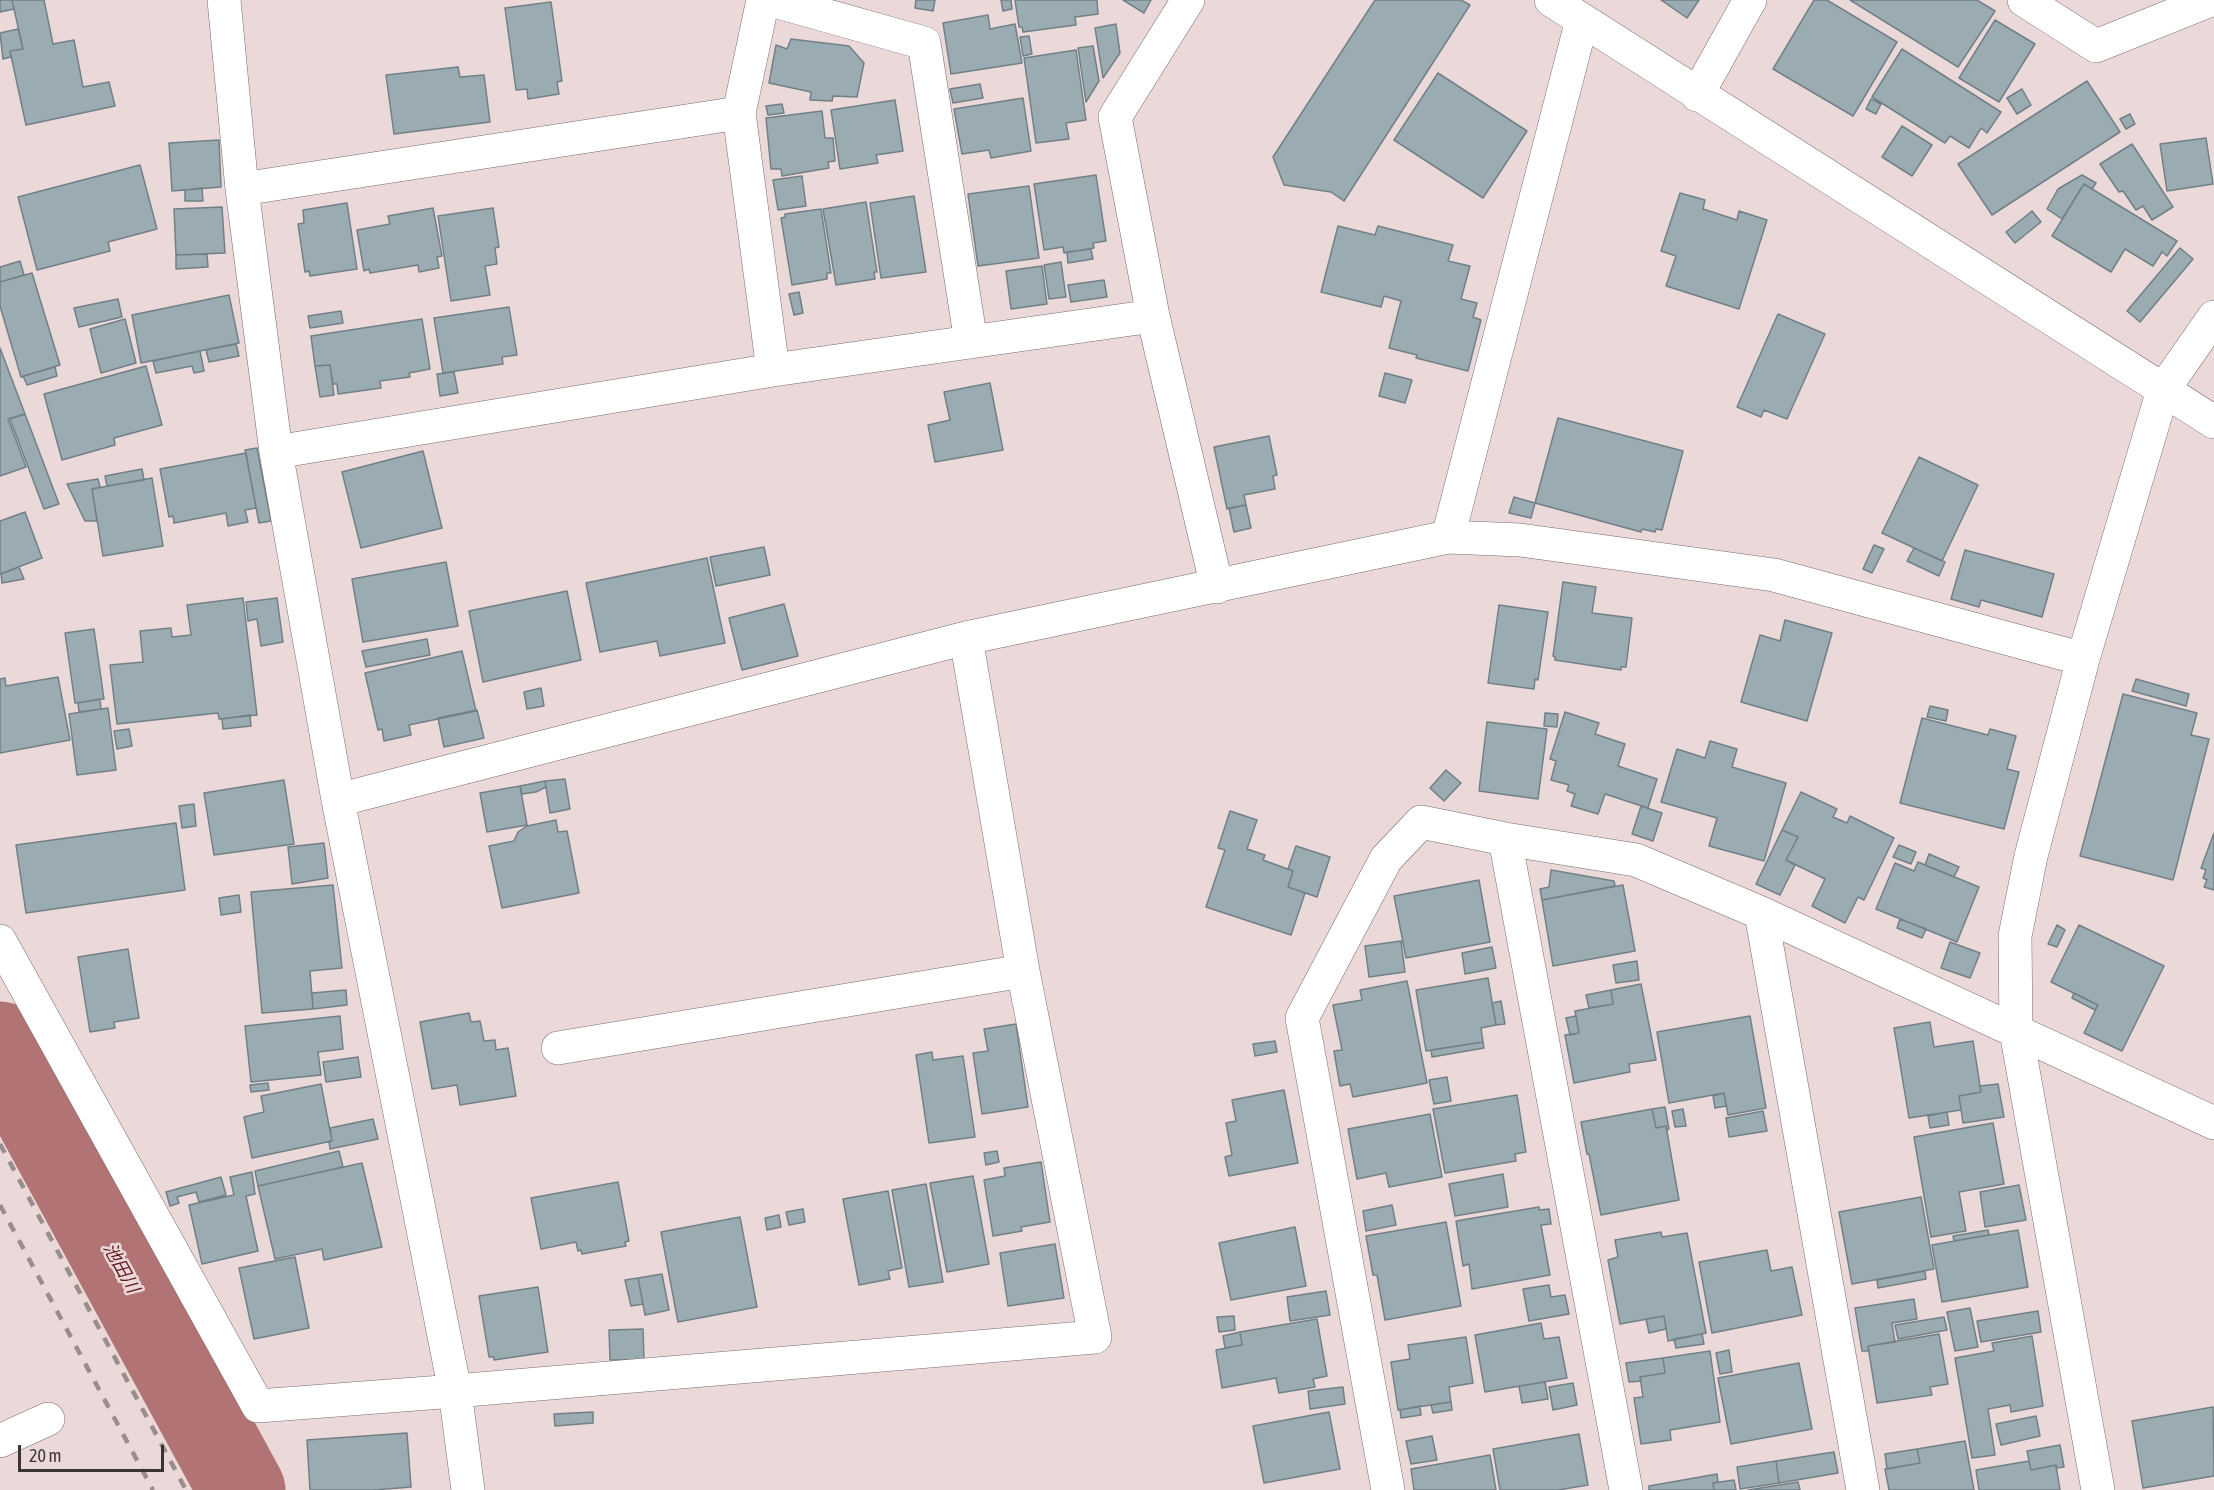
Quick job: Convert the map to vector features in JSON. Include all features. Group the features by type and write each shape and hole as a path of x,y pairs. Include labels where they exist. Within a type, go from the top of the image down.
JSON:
{"street":[{"path":"224,0 243,189 276,452 338,800 455,1391 468,1490"},
{"path":"764,0 739,112 774,370"},
{"path":"771,0 924,43 971,342"},
{"path":"1188,0 1114,117 1153,316 1217,587"},
{"path":"1551,0 2214,422"},
{"path":"1697,95 1750,0"},
{"path":"2024,0 2096,46 2211,0"},
{"path":"1448,537 1582,20"},
{"path":"243,189 739,112"},
{"path":"276,452 774,370 1153,316"},
{"path":"2098,1490 2016,1031 2015,936 2031,856 2083,659 2163,390 2214,317"},
{"path":"338,800 966,638 1448,537 1520,540 1774,575 2083,659"},
{"path":"0,941 258,1406 1095,1337 1023,971 966,638"},
{"path":"1388,1490 1302,1018 1386,859 1422,822 1505,839 1636,860 1761,913 2214,1123"},
{"path":"1505,839 1626,1490"},
{"path":"1761,913 1863,1490"},
{"path":"558,1048 1023,971"},
{"path":"0,1441 48,1419"}],"building":[{"path":"0,0 12,0 14,9 0,12"},
{"path":"12,0 44,0 53,44 74,40 83,87 109,82 115,106 26,125 10,51 23,49"},
{"path":"916,0 935,0 933,11 915,8"},
{"path":"1001,0 1011,0 1012,9 1003,11"},
{"path":"1015,0 1097,0 1098,14 1075,17 1076,25 1023,32 1022,27 1019,27"},
{"path":"1123,0 1151,0 1144,13"},
{"path":"1375,0 1461,0 1470,5 1344,201 1331,192 1284,185 1273,157"},
{"path":"1661,0 1699,0 1687,18"},
{"path":"1814,0 1827,0 1897,42 1853,116 1773,69"},
{"path":"1850,0 1977,0 1995,11 1958,67"},
{"path":"551,2 562,81 557,82 559,94 528,99 527,89 516,90 505,8"},
{"path":"988,15 990,29 1015,24 1022,63 951,74 943,23"},
{"path":"1995,20 2035,44 1999,102 1959,78"},
{"path":"1116,24 1120,53 1103,78 1095,28"},
{"path":"18,29 23,49 10,51 11,57 3,59 0,33"},
{"path":"1029,36 1032,54 1023,56 1020,37"},
{"path":"791,39 849,46 864,63 857,97 833,96 832,101 810,100 811,92 769,83 776,45 787,49"},
{"path":"1093,46 1099,81 1086,102 1078,48"},
{"path":"1902,49 2001,112 1987,133 1981,128 1969,148 1950,136 1945,143 1872,97"},
{"path":"1076,50 1086,120 1066,123 1069,139 1036,143 1024,58"},
{"path":"458,67 460,77 484,75 490,122 394,134 386,75"},
{"path":"1438,73 1527,131 1483,198 1394,140"},
{"path":"2087,81 2120,132 1992,215 1958,164"},
{"path":"980,84 983,98 953,103 950,89"},
{"path":"2022,89 2031,105 2017,114 2007,98"},
{"path":"1023,98 1031,151 991,158 989,150 962,154 954,109"},
{"path":"1871,99 1881,104 1876,114 1866,109"},
{"path":"895,100 903,151 876,155 878,163 840,169 831,110"},
{"path":"782,104 784,113 768,115 766,106"},
{"path":"822,111 825,138 833,138 835,161 828,162 829,168 782,176 781,169 771,169 766,118"},
{"path":"2130,114 2135,124 2126,129 2120,119"},
{"path":"1902,126 1932,145 1912,176 1882,157"},
{"path":"2206,138 2213,184 2167,191 2160,144"},
{"path":"219,140 221,187 172,191 169,143"},
{"path":"2132,144 2173,207 2152,220 2143,206 2136,210 2123,191 2119,192 2100,164"},
{"path":"140,165 157,229 108,242 110,251 37,270 18,197"},
{"path":"1096,175 1106,241 1093,243 1094,248 1064,253 1063,247 1044,250 1034,184"},
{"path":"2082,175 2096,183 2092,189 2084,184 2062,219 2047,209 2058,189"},
{"path":"802,176 806,206 778,210 773,180"},
{"path":"2084,184 2177,241 2167,256 2162,252 2153,266 2125,249 2111,272 2052,236"},
{"path":"1029,186 1039,258 978,266 968,194"},
{"path":"202,188 203,201 185,201 185,190"},
{"path":"1680,193 1705,200 1703,209 1737,220 1739,211 1767,220 1739,309 1666,286 1676,256 1661,251"},
{"path":"914,196 926,272 881,278 870,203"},
{"path":"866,202 877,272 874,272 875,279 836,285 823,209"},
{"path":"347,203 357,269 310,276 309,271 305,272 298,224 304,223 303,210"},
{"path":"222,207 225,253 176,255 174,209"},
{"path":"433,208 442,256 437,257 439,268 419,272 418,265 370,273 369,269 364,271 357,230 390,224 388,216"},
{"path":"493,208 499,247 495,248 497,264 485,266 490,295 451,301 438,216"},
{"path":"821,209 831,273 827,273 827,279 792,285 781,218 785,217 785,214"},
{"path":"2032,211 2041,222 2015,243 2006,232"},
{"path":"1338,226 1375,235 1378,226 1453,245 1448,261 1470,266 1461,299 1477,303 1473,317 1481,320 1468,371 1416,358 1417,355 1389,348 1401,301 1384,296 1381,307 1321,292"},
{"path":"2180,248 2193,259 2140,322 2127,311"},
{"path":"1091,249 1093,259 1068,263 1067,252"},
{"path":"207,254 208,267 176,269 176,255"},
{"path":"20,261 24,275 0,282 0,267"},
{"path":"1061,262 1066,297 1049,299 1044,265"},
{"path":"1042,266 1047,304 1011,309 1006,271"},
{"path":"32,273 60,365 21,377 0,306 0,282"},
{"path":"1104,280 1107,297 1071,302 1068,285"},
{"path":"799,292 803,313 794,315 789,294"},
{"path":"229,295 239,343 141,363 132,315"},
{"path":"118,299 122,317 79,327 74,308"},
{"path":"509,307 517,355 502,357 503,364 443,373 434,318"},
{"path":"341,311 343,323 310,328 308,316"},
{"path":"1778,314 1825,334 1787,419 1764,410 1761,417 1737,407"},
{"path":"125,319 136,363 101,373 90,329"},
{"path":"422,319 430,369 409,373 410,377 380,381 381,388 338,394 337,384 333,384 330,365 315,366 311,336"},
{"path":"236,344 239,356 209,362 206,350"},
{"path":"0,348 25,414 8,419 26,467 0,476"},
{"path":"200,351 204,371 194,373 192,366 156,373 153,361"},
{"path":"330,365 334,395 320,397 315,366"},
{"path":"146,366 162,425 114,438 115,445 62,460 44,394"},
{"path":"55,367 57,376 27,385 23,376"},
{"path":"454,372 458,393 440,396 437,374"},
{"path":"1385,373 1412,380 1405,403 1379,396"},
{"path":"990,383 1003,450 935,462 928,425 950,420 944,392"},
{"path":"25,414 59,504 44,509 10,419"},
{"path":"1558,418 1683,451 1662,530 1656,529 1655,532 1642,529 1641,532 1535,503"},
{"path":"1269,436 1277,475 1273,476 1275,489 1244,495 1246,505 1227,509 1214,447"},
{"path":"257,448 271,521 259,523 245,450"},
{"path":"423,451 442,528 361,548 342,472"},
{"path":"246,453 256,508 245,510 248,522 228,526 226,513 174,523 173,516 169,517 160,469"},
{"path":"1919,457 1978,485 1942,561 1882,533"},
{"path":"142,469 144,480 107,486 105,476"},
{"path":"152,478 163,546 103,556 92,489"},
{"path":"98,479 100,487 92,489 97,521 85,521 67,484"},
{"path":"1514,497 1535,503 1531,518 1509,513"},
{"path":"1246,505 1251,528 1234,532 1229,508"},
{"path":"25,512 42,558 0,574 0,521"},
{"path":"1874,545 1884,549 1872,573 1863,569"},
{"path":"764,547 770,575 716,586 710,557"},
{"path":"1914,548 1945,562 1939,576 1907,561"},
{"path":"1965,550 2054,574 2042,617 1981,600 1979,607 1951,599"},
{"path":"707,558 725,643 660,656 657,641 600,652 586,583"},
{"path":"446,562 458,626 363,642 352,579"},
{"path":"19,567 24,579 2,583 1,574"},
{"path":"1563,582 1596,587 1592,613 1632,618 1626,667 1621,667 1621,670 1555,660 1553,656"},
{"path":"567,591 581,660 483,682 469,611"},
{"path":"243,598 257,715 219,719 218,713 117,724 110,665 143,662 140,631 171,628 172,637 191,635 187,605"},
{"path":"277,598 283,642 261,646 257,619 248,621 246,602"},
{"path":"784,604 798,656 742,670 729,618"},
{"path":"1499,605 1548,612 1538,680 1535,679 1534,689 1488,683"},
{"path":"1785,620 1832,633 1807,721 1741,702 1760,635 1780,641"},
{"path":"94,629 104,699 75,703 65,633"},
{"path":"427,639 430,655 366,667 362,651"},
{"path":"462,651 476,711 409,725 411,735 384,741 382,729 378,730 365,673"},
{"path":"58,677 70,740 0,753 0,679 5,678 6,686"},
{"path":"2136,679 2189,694 2186,706 2132,691"},
{"path":"541,688 544,706 527,709 524,692"},
{"path":"2123,694 2197,713 2191,735 2209,739 2173,880 2080,856"},
{"path":"100,699 101,709 79,712 78,703"},
{"path":"1930,706 1948,710 1946,721 1927,717"},
{"path":"108,708 116,770 77,775 69,714"},
{"path":"477,710 484,738 444,747 438,718"},
{"path":"1565,712 1599,723 1595,734 1625,744 1618,766 1657,779 1648,808 1605,794 1598,814 1571,806 1575,794 1567,791 1569,785 1551,780 1556,761 1550,759"},
{"path":"1545,713 1558,714 1557,727 1544,726"},
{"path":"250,715 251,726 223,729 222,719"},
{"path":"1922,718 1988,735 1990,729 2016,736 2007,769 2019,772 2004,829 1900,803"},
{"path":"1487,722 1547,729 1538,799 1479,791"},
{"path":"129,729 132,746 117,749 114,731"},
{"path":"1710,741 1737,749 1732,767 1786,783 1764,861 1709,846 1717,818 1661,802 1677,749 1705,758"},
{"path":"1446,770 1461,783 1444,801 1430,788"},
{"path":"565,779 570,809 550,813 545,781"},
{"path":"284,780 294,844 214,855 204,793"},
{"path":"545,781 546,787 536,792 522,794 520,786"},
{"path":"520,786 527,825 487,832 480,793"},
{"path":"1801,792 1837,809 1833,817 1847,823 1850,816 1894,838 1864,900 1858,897 1845,923 1812,906 1825,879 1786,860 1798,837 1782,830"},
{"path":"194,804 196,826 182,828 179,806"},
{"path":"1641,806 1662,813 1653,841 1632,834"},
{"path":"1230,811 1257,820 1247,849 1265,855 1263,860 1293,871 1288,887 1305,893 1291,935 1206,907 1225,850 1218,848"},
{"path":"556,820 558,832 567,831 579,893 502,908 489,846 514,841 518,832 527,826"},
{"path":"176,823 185,890 26,913 16,845"},
{"path":"1782,830 1798,837 1786,860 1795,865 1780,895 1756,884"},
{"path":"2214,833 2214,890 2204,887 2207,880 2203,878 2206,870 2201,868"},
{"path":"324,843 328,878 292,884 288,847"},
{"path":"1899,845 1916,852 1911,864 1893,857"},
{"path":"1296,846 1330,857 1317,897 1288,887 1293,871 1288,869"},
{"path":"1929,854 1959,867 1954,877 1925,865"},
{"path":"1918,862 1979,887 1957,942 1876,909 1895,863 1914,871"},
{"path":"1551,870 1614,881 1615,886 1542,900 1540,889 1549,887"},
{"path":"1479,880 1490,942 1406,958 1394,896"},
{"path":"333,885 342,968 310,971 313,1009 262,1013 251,892"},
{"path":"1623,885 1635,951 1553,966 1542,900"},
{"path":"239,895 241,912 221,915 219,898"},
{"path":"1900,919 1926,929 1922,938 1897,928"},
{"path":"2057,925 2065,930 2057,947 2048,944"},
{"path":"2079,925 2164,966 2122,1051 2084,1033 2098,1005 2051,982"},
{"path":"1401,941 1405,972 1369,977 1365,946"},
{"path":"1950,942 1980,953 1970,978 1941,968"},
{"path":"1492,947 1496,968 1465,974 1462,953"},
{"path":"128,949 139,1018 114,1022 115,1028 90,1032 78,957"},
{"path":"1637,961 1639,980 1616,983 1613,965"},
{"path":"1488,978 1496,1025 1481,1028 1483,1042 1426,1051 1416,990"},
{"path":"1407,981 1427,1083 1353,1097 1350,1084 1340,1086 1334,1051 1342,1050 1333,1005 1362,1000 1360,990"},
{"path":"1641,984 1656,1060 1629,1064 1630,1072 1574,1083 1565,1035 1579,1033 1575,1011 1613,1004 1611,990"},
{"path":"346,990 347,1005 313,1009 312,993"},
{"path":"1611,990 1613,1004 1589,1008 1586,995"},
{"path":"2074,993 2098,1005 2095,1010 2072,998"},
{"path":"1501,1001 1505,1024 1496,1025 1492,1003"},
{"path":"469,1013 471,1022 480,1021 484,1041 495,1040 496,1050 508,1048 516,1096 460,1105 457,1085 432,1089 420,1022"},
{"path":"340,1016 343,1049 318,1052 321,1075 251,1082 245,1026"},
{"path":"1576,1016 1579,1033 1570,1035 1566,1018"},
{"path":"1750,1016 1766,1108 1728,1115 1724,1093 1669,1103 1657,1032"},
{"path":"1930,1022 1934,1047 1973,1041 1981,1092 1959,1096 1961,1110 1909,1118 1894,1028"},
{"path":"1016,1024 1028,1107 982,1114 973,1053 988,1051 984,1029"},
{"path":"1275,1041 1277,1052 1255,1056 1253,1044"},
{"path":"1483,1042 1484,1048 1432,1057 1431,1050"},
{"path":"932,1052 933,1060 963,1056 975,1137 929,1143 916,1055"},
{"path":"358,1057 361,1077 326,1082 323,1062"},
{"path":"1447,1077 1451,1101 1434,1104 1429,1080"},
{"path":"268,1083 269,1090 251,1092 250,1085"},
{"path":"321,1084 332,1141 252,1158 244,1117 264,1112 261,1096"},
{"path":"1998,1084 2004,1117 1963,1123 1959,1096 1981,1092 1980,1086"},
{"path":"1284,1090 1298,1163 1229,1176 1225,1157 1232,1155 1226,1123 1236,1121 1232,1100"},
{"path":"1724,1093 1726,1106 1715,1108 1713,1096"},
{"path":"1517,1095 1526,1152 1515,1154 1516,1161 1445,1173 1433,1109"},
{"path":"1665,1107 1669,1129 1667,1130 1666,1126 1656,1128 1652,1109"},
{"path":"1652,1109 1656,1128 1666,1126 1679,1200 1601,1215 1581,1122"},
{"path":"1683,1109 1686,1126 1675,1127 1672,1111"},
{"path":"1763,1111 1767,1131 1729,1137 1726,1118"},
{"path":"1947,1112 1949,1125 1930,1128 1928,1116"},
{"path":"1430,1114 1442,1177 1389,1187 1386,1173 1357,1179 1348,1129"},
{"path":"373,1119 378,1139 330,1149 329,1141 332,1141 330,1128"},
{"path":"1993,1123 2004,1184 1959,1192 1966,1231 1931,1237 1914,1137"},
{"path":"339,1151 343,1167 258,1186 255,1171"},
{"path":"997,1151 999,1162 986,1165 984,1153"},
{"path":"1041,1162 1050,1222 1021,1227 1022,1231 993,1236 984,1180 1005,1176 1004,1168"},
{"path":"362,1163 382,1247 324,1260 322,1249 275,1259 258,1186"},
{"path":"252,1172 255,1194 246,1196 258,1251 202,1264 189,1205 234,1195 230,1177"},
{"path":"1503,1174 1508,1207 1455,1216 1449,1184"},
{"path":"973,1176 989,1264 947,1272 930,1183"},
{"path":"221,1177 226,1195 199,1202 196,1192 177,1197 179,1203 170,1206 166,1192"},
{"path":"618,1182 629,1241 625,1242 626,1246 582,1254 581,1250 578,1251 576,1242 541,1249 531,1198"},
{"path":"926,1184 943,1282 909,1287 892,1190"},
{"path":"2019,1185 2026,1220 1985,1227 1980,1192"},
{"path":"888,1191 902,1268 888,1271 890,1279 859,1285 843,1199"},
{"path":"1921,1197 1934,1269 1852,1284 1839,1212"},
{"path":"1392,1205 1396,1225 1366,1231 1363,1211"},
{"path":"1539,1207 1539,1210 1549,1209 1551,1224 1541,1225 1550,1275 1472,1289 1469,1264 1463,1266 1456,1221"},
{"path":"803,1209 805,1222 789,1225 786,1212"},
{"path":"779,1215 781,1227 767,1230 765,1218"},
{"path":"740,1217 757,1307 678,1322 661,1232"},
{"path":"1446,1222 1461,1306 1385,1320 1377,1275 1373,1275 1366,1236"},
{"path":"1295,1227 1306,1286 1231,1300 1219,1243"},
{"path":"1988,1230 1989,1235 1954,1241 1953,1236"},
{"path":"2018,1230 2028,1287 1942,1302 1932,1245"},
{"path":"1661,1232 1662,1237 1687,1233 1706,1333 1668,1341 1664,1316 1620,1324 1608,1260 1618,1257 1615,1240"},
{"path":"1055,1244 1064,1298 1008,1306 1000,1253"},
{"path":"1767,1250 1771,1271 1792,1267 1802,1315 1712,1333 1699,1262"},
{"path":"295,1257 309,1328 254,1339 239,1268"},
{"path":"1925,1271 1926,1279 1878,1288 1877,1280"},
{"path":"662,1274 669,1310 645,1315 638,1278"},
{"path":"638,1278 643,1304 631,1306 625,1280"},
{"path":"1549,1285 1551,1297 1565,1295 1569,1314 1529,1321 1523,1289"},
{"path":"538,1287 548,1352 494,1360 494,1357 489,1357 479,1296"},
{"path":"1326,1291 1330,1315 1290,1321 1287,1297"},
{"path":"1914,1299 1917,1319 1892,1323 1895,1342 1868,1346 1869,1351 1862,1351 1855,1308"},
{"path":"1970,1308 1978,1347 1955,1351 1947,1312"},
{"path":"2038,1311 2041,1332 1981,1342 1977,1321"},
{"path":"1234,1316 1235,1330 1219,1332 1217,1317"},
{"path":"1664,1316 1666,1329 1649,1333 1646,1319"},
{"path":"1944,1317 1947,1330 1898,1339 1895,1325"},
{"path":"1317,1319 1327,1376 1313,1379 1315,1387 1279,1393 1276,1378 1222,1388 1216,1350 1242,1345 1240,1332"},
{"path":"1541,1323 1544,1339 1559,1337 1567,1378 1485,1392 1475,1335"},
{"path":"643,1329 644,1360 610,1360 609,1330"},
{"path":"1240,1332 1242,1345 1225,1348 1223,1336"},
{"path":"1702,1334 1704,1344 1676,1348 1674,1339"},
{"path":"1939,1334 1948,1384 1930,1387 1932,1395 1877,1403 1868,1346"},
{"path":"2032,1336 2043,1406 2011,1412 2010,1405 1988,1409 1995,1455 1972,1458 1955,1358 1994,1351 1992,1343"},
{"path":"1466,1337 1473,1383 1449,1387 1451,1402 1398,1410 1391,1362 1410,1359 1408,1345"},
{"path":"1729,1350 1732,1372 1720,1374 1716,1353"},
{"path":"1710,1351 1720,1422 1670,1430 1671,1440 1641,1444 1634,1398 1643,1397 1640,1377 1665,1373 1663,1358"},
{"path":"1663,1358 1665,1373 1640,1377 1641,1381 1629,1382 1626,1363"},
{"path":"1799,1363 1812,1429 1731,1444 1718,1378"},
{"path":"1545,1382 1548,1399 1522,1403 1519,1386"},
{"path":"1573,1383 1577,1405 1553,1410 1549,1387"},
{"path":"1343,1387 1345,1404 1310,1409 1308,1391"},
{"path":"1451,1402 1452,1410 1433,1413 1431,1405"},
{"path":"1420,1406 1421,1415 1401,1418 1400,1410"},
{"path":"2213,1407 2214,1476 2143,1488 2132,1421"},
{"path":"593,1412 593,1423 555,1426 554,1414"},
{"path":"1329,1412 1340,1469 1264,1483 1253,1426"},
{"path":"2036,1416 2040,1436 2001,1445 1996,1424"},
{"path":"407,1433 411,1487 373,1490 310,1490 307,1440"},
{"path":"1579,1434 1588,1485 1558,1490 1500,1490 1493,1449"},
{"path":"1432,1436 1437,1460 1411,1464 1406,1441"},
{"path":"1965,1441 1974,1490 1889,1490 1885,1469 1920,1463 1917,1449"},
{"path":"2060,1445 2064,1467 2056,1468 2056,1465 2031,1470 2027,1451"},
{"path":"1917,1449 1920,1463 1887,1469 1885,1454"},
{"path":"1834,1452 1838,1473 1779,1483 1776,1461"},
{"path":"1490,1455 1496,1490 1414,1490 1411,1469"},
{"path":"1776,1461 1779,1483 1740,1489 1737,1467"},
{"path":"2029,1461 2031,1470 2056,1465 2060,1490 1979,1490 1976,1470"},
{"path":"1717,1474 1718,1482 1713,1483 1714,1490 1649,1490 1649,1486"},
{"path":"1734,1480 1736,1490 1714,1490 1713,1483"},
{"path":"1798,1482 1800,1490 1748,1490"}],"waterway":[{"name":"池田川","path":"0,1045 242,1490"}],"railway":[{"path":"0,1144 186,1490"},
{"path":"0,1205 153,1490"}]}
